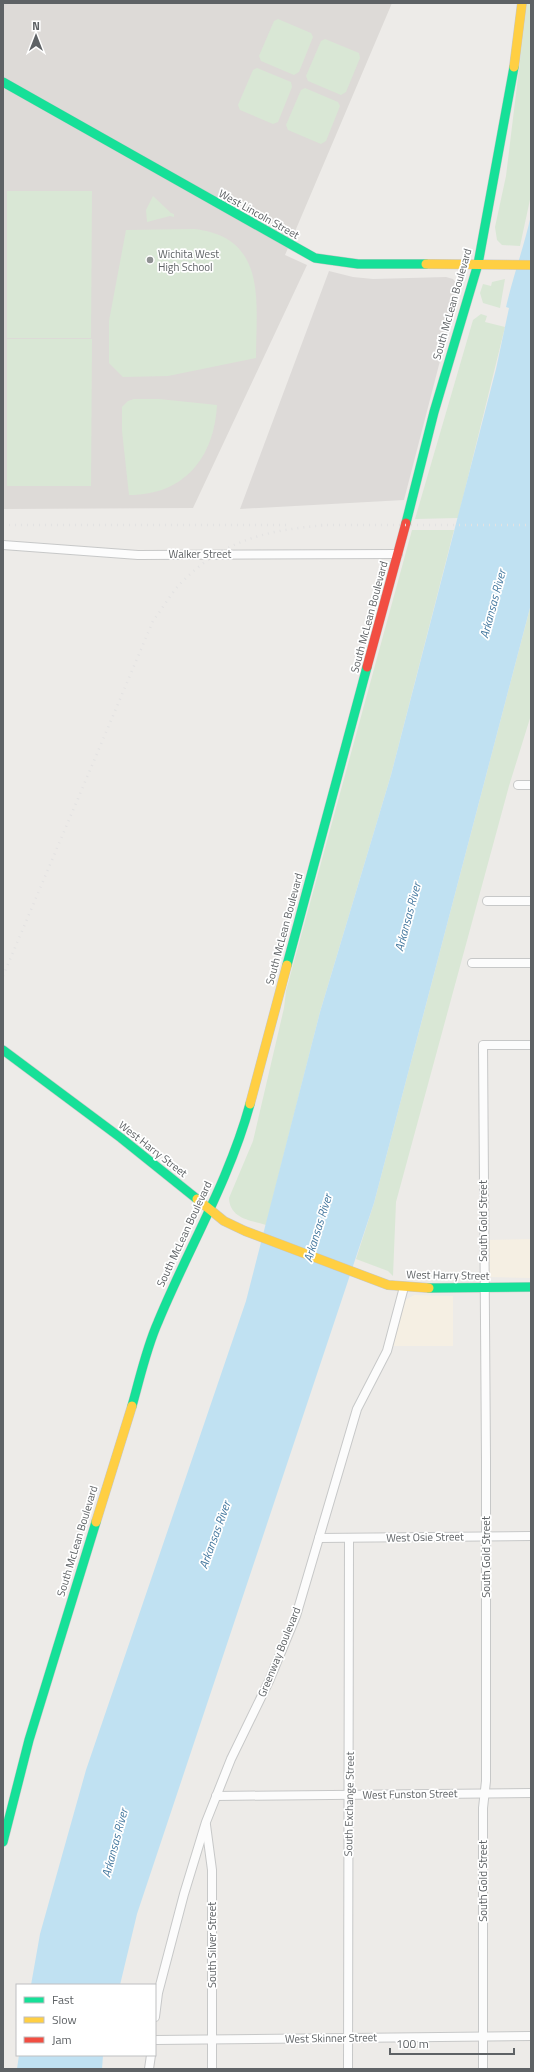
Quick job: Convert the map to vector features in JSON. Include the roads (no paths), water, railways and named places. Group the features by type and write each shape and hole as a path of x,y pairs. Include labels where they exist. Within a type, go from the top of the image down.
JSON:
{"main road":[{"name":"South McLean Boulevard","path":"3,1842 29,1740 157,1323 210,1210 241,1136 398,554 434,412 478,264 511,85 522,3"},
{"name":"West Lincoln Street","path":"3,82 315,258 333,262 378,264 531,264"},
{"name":"West Harry Street","path":"3,1050 115,1134 224,1221 245,1231 388,1285 404,1287 531,1288"}],"street":[{"name":"Walker Street","path":"3,545 138,555 398,554"},
{"path":"518,785 531,785"},
{"path":"487,902 531,901"},
{"path":"472,963 531,963"},
{"name":"South Gold Street","path":"483,2069 486,1536 483,1288 483,1045 531,1045"},
{"name":"Greenway Boulevard","path":"156,2009 158,1993 184,1894 206,1822 231,1759 269,1681 296,1616 357,1409 387,1351 404,1287"},
{"name":"West Osie Street","path":"319,1538 531,1536"},
{"name":"South Exchange Street","path":"348,2069 349,1538"},
{"name":"West Funston Street","path":"216,1796 348,1796 531,1792"},
{"name":"South Silver Street","path":"206,1822 212,1870 212,2069"},
{"name":"West Skinner Street","path":"156,2040 531,2036"},
{"path":"149,2069 151,2056"}],"water":[{"name":"Arkansas River","path":"531,215 531,604 374,1203 137,1914 120,1984 31,1984 40,1934 86,1770 246,1301 320,1012 391,775 496,369 509,308 506,307"},
{"path":"19,2056 103,2056 102,2069 17,2069"}],"railway":[{"path":"3,525 289,525"},
{"path":"321,525 531,525"},
{"path":"3,976 153,621 169,597 196,569 229,547 265,534 326,525"}],"place":[{"name":"Wichita West High School","path":"150,260"}]}
